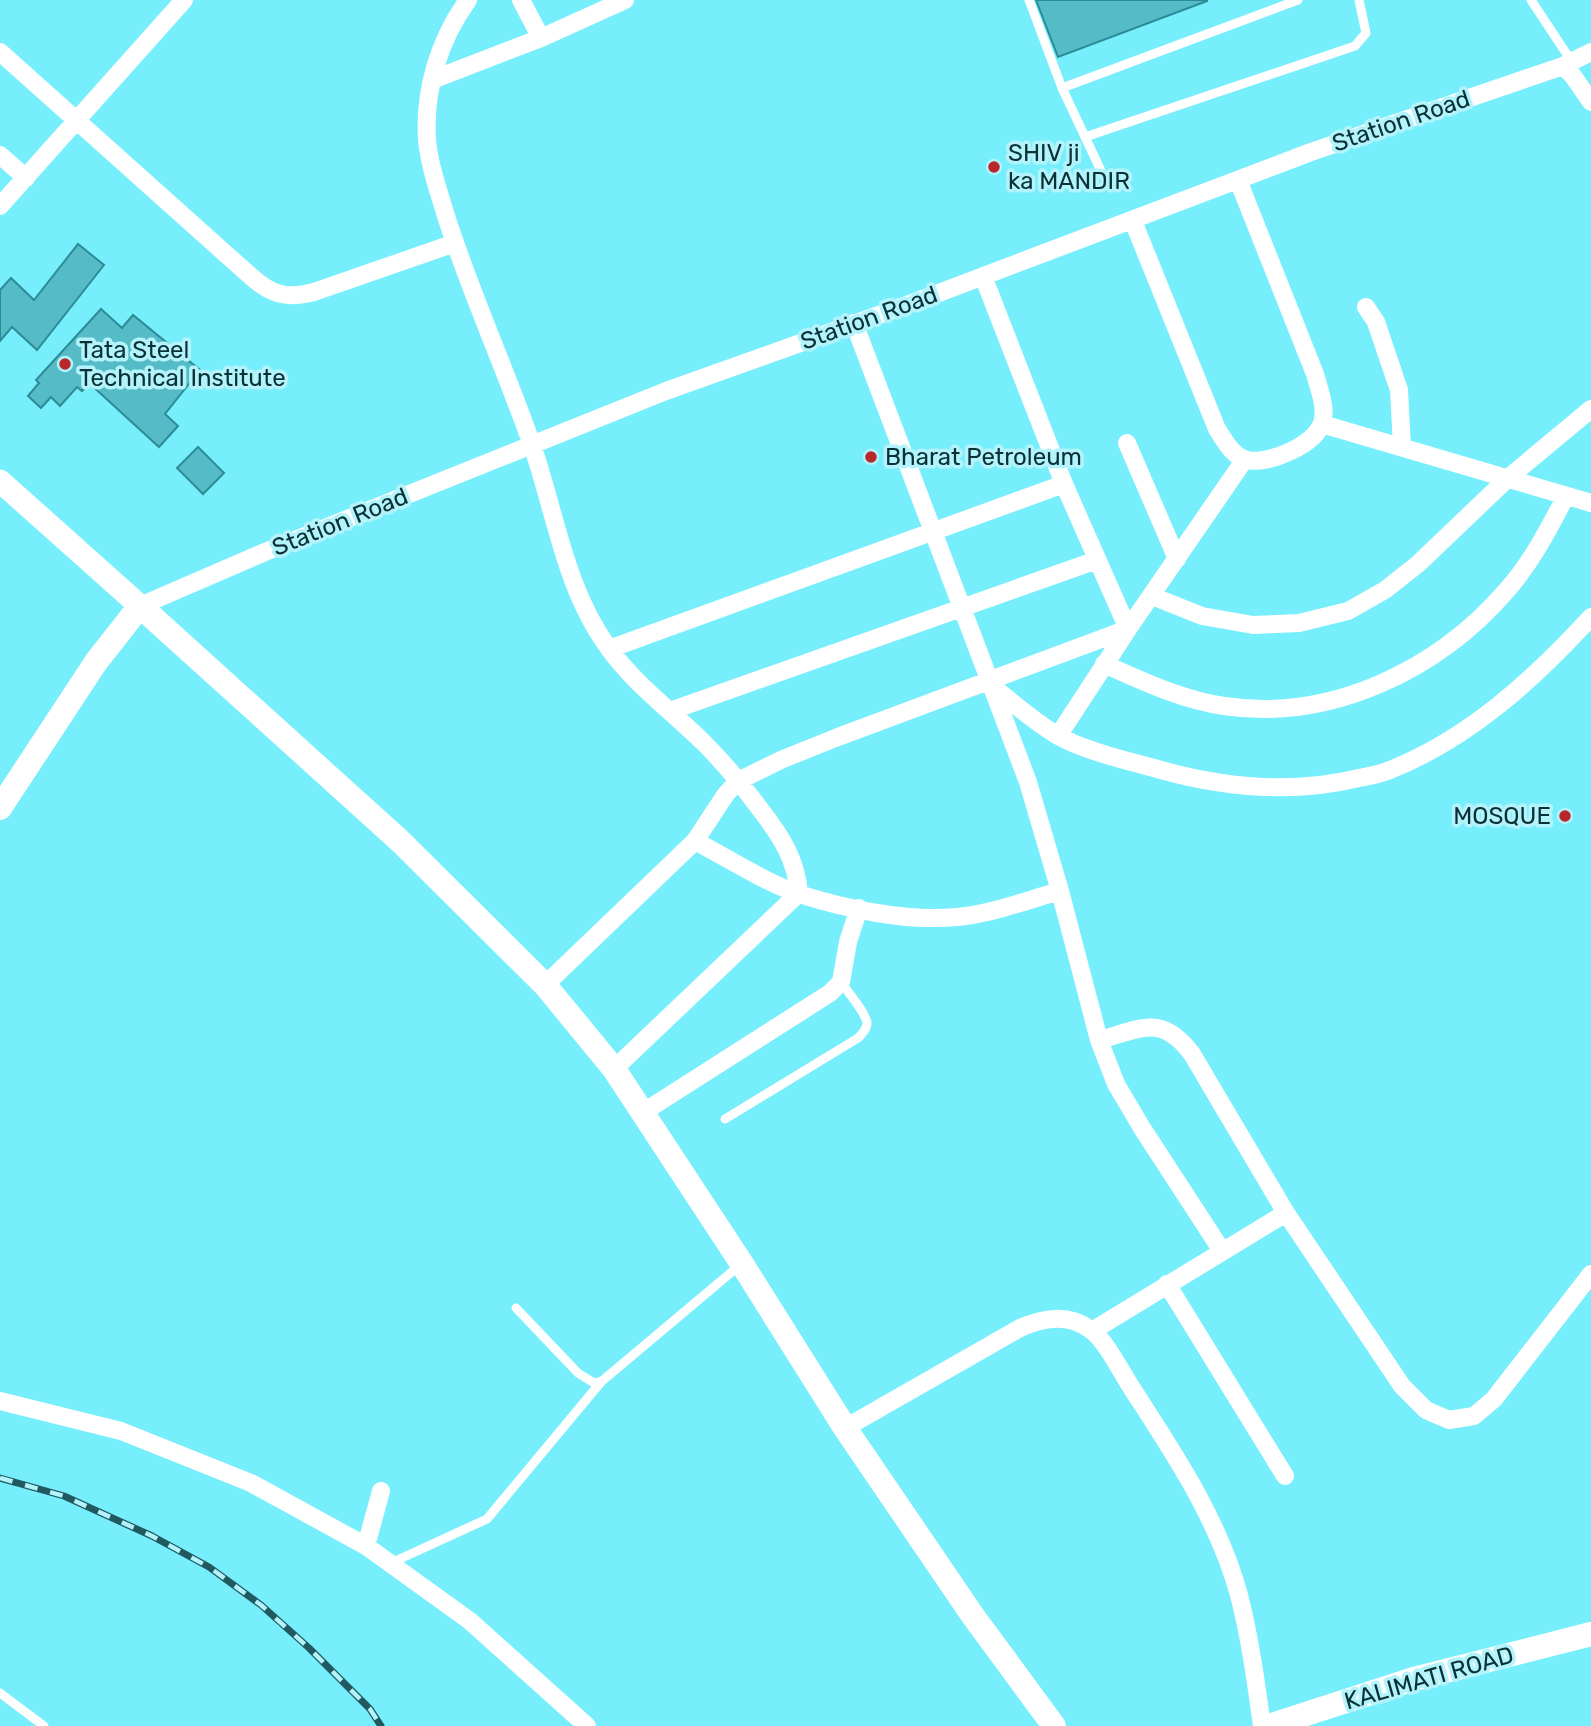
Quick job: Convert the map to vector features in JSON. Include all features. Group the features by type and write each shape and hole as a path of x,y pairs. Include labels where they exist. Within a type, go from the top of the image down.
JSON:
{"main road":[{"path":"0,808 96,663 140,606 400,841 545,985 614,1069 742,1264 845,1429 973,1616 1054,1726"},
{"name":"KALIMATI ROAD","path":"1269,1726 1414,1679 1591,1633"}],"street":[{"path":"468,0 452,23 432,80 427,107 427,141 435,181 455,243 532,444 573,580 594,626 609,649 738,781 788,849 797,874 799,893"},
{"path":"521,0 541,38"},
{"path":"432,80 541,38 625,0"},
{"path":"0,206 77,122 181,1"},
{"path":"0,52 247,274 280,295 297,296 314,292 455,243"},
{"name":"Station Road","path":"140,606 265,552 666,391 1133,221 1311,152 1567,64 1591,52"},
{"path":"1567,64 1591,102"},
{"path":"0,155 26,178"},
{"path":"1133,221 1217,429 1229,448 1245,459 1263,461 1290,452 1311,438 1322,424 1323,404 1315,374 1238,180"},
{"path":"983,276 1064,484 1128,629"},
{"path":"1366,307 1376,322 1399,390 1402,447"},
{"path":"854,323 1028,782 1060,891 1098,1040 1116,1084 1222,1251"},
{"path":"1152,596 1202,616 1254,625 1299,623 1348,611 1385,590 1418,564 1507,478 1591,409"},
{"path":"1322,424 1591,503"},
{"path":"1126,443 1177,559"},
{"path":"1058,736 1104,664 1245,459"},
{"path":"0,481 140,606"},
{"path":"609,649 1064,484"},
{"path":"1104,664 1167,691 1223,706 1273,710 1326,703 1388,680 1437,653 1471,628 1509,589 1540,544 1566,496"},
{"path":"670,711 1097,560"},
{"path":"989,682 1027,715 1058,736 1115,757 1175,774 1257,788 1326,786 1388,771 1445,744 1503,703 1559,652 1591,617"},
{"path":"545,985 695,841 726,794 738,781 805,750 1128,629"},
{"path":"695,841 762,877 799,893 912,918 958,917 998,909 1060,891"},
{"path":"614,1069 799,893"},
{"path":"642,1113 830,993 841,982 848,942 859,908"},
{"path":"1098,1040 1149,1026 1180,1037 1286,1213 1402,1385 1426,1410 1449,1420 1474,1416 1494,1399 1591,1274"},
{"path":"1091,1331 1286,1213"},
{"path":"1167,1284 1285,1476"},
{"path":"845,1429 1020,1328 1039,1320 1065,1320 1091,1331 1111,1355 1182,1467 1216,1531 1238,1592 1252,1655 1262,1726"},
{"path":"0,1401 121,1431 251,1483 366,1546 470,1621 587,1726"},
{"path":"366,1546 381,1490"}],"lane":[{"path":"1029,0 1062,88 1103,175"},
{"path":"1062,88 1298,0"},
{"path":"1085,137 1355,46 1366,33 1359,0"},
{"path":"1531,0 1567,64"},
{"path":"725,1119 858,1038 865,1030 867,1023 864,1015 841,982"},
{"path":"390,1564 487,1519 602,1381 742,1264"},
{"path":"516,1308 585,1379 594,1383 602,1381"},
{"path":"0,1693 44,1726"}],"building":[{"path":"1036,0 1207,0 1207,1 1058,57"},
{"path":"78,244 104,265 37,350 12,327 0,341 0,290 11,278 34,300"},
{"path":"101,309 122,328 133,315 200,370 165,414 178,426 159,447 89,383 82,391 77,387 60,406 51,397 41,408 28,396 39,383 36,380"},
{"path":"198,447 224,473 203,494 177,468"}],"railway":[{"path":"0,1478 64,1496 152,1536 209,1567 261,1605 309,1648 370,1709 381,1726"}],"place":[{"name":"SHIV ji ka MANDIR","path":"994,167"},
{"name":"Tata Steel Technical Institute","path":"65,364"},
{"name":"Bharat Petroleum","path":"871,457"},
{"name":"MOSQUE","path":"1565,816"}]}
